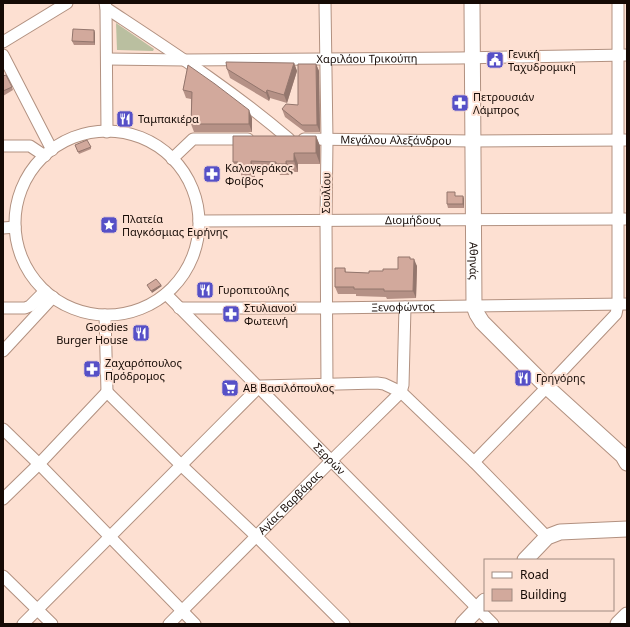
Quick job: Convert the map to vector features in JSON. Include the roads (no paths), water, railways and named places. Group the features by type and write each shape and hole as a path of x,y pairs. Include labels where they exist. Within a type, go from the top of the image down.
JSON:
{"main road":[{"name":"Αθηνάς","path":"472,3 474,306 482,322 547,387 626,459"},
{"path":"526,559 547,537 560,532 627,529"},
{"path":"463,624 481,605"},
{"path":"618,624 627,615"}],"street":[{"path":"3,42 67,3"},
{"name":"Σουλίου","path":"325,3 327,384"},
{"path":"474,462 616,314 623,304 622,55 618,3"},
{"path":"106,5 107,132"},
{"path":"106,5 185,60 266,120 289,139"},
{"path":"3,55 48,153"},
{"name":"Χαριλάου Τρικούπη","path":"106,59 185,60 472,58 622,55"},
{"path":"107,132 135,136 161,149 172,158 192,187 198,207 199,221 197,243 193,256 180,279 166,294 156,301 134,311 105,315 78,310 65,305 49,294 32,275 23,260 15,227 17,205 24,184 32,171 48,153 68,140 87,134 107,132"},
{"path":"172,158 192,139 256,139"},
{"name":"Μεγάλου Αλεξάνδρου","path":"270,139 473,141 622,140"},
{"path":"3,146 30,146 48,153"},
{"name":"Διομήδους","path":"199,221 623,219"},
{"path":"3,228 15,227"},
{"path":"3,351 34,310 49,294"},
{"name":"Σερρών","path":"166,294 330,461 481,605"},
{"name":"Ξενοφώντος","path":"179,308 326,308 623,304"},
{"path":"401,392 403,385 405,307"},
{"path":"3,308 25,308 34,310"},
{"path":"105,315 107,392 256,536 344,624"},
{"path":"23,624 109,536 261,386 377,383 384,384 401,392 474,462 547,537"},
{"path":"3,499 39,464 107,392"},
{"name":"Αγίας Βαρβάρας","path":"169,624 330,461 401,392"},
{"path":"3,429 195,624"},
{"path":"3,576 52,624"},
{"name":"Σερρών","path":"485,611 493,624"}],"place":[{"name":"Γενική Ταχυδρομική","path":"495,60"},
{"name":"Πετρουσιάν Λάμπρος","path":"460,103"},
{"name":"Ταμπακιέρα","path":"125,119"},
{"name":"Καλογεράκος Φοίβος","path":"212,174"},
{"name":"Πλατεία Παγκόσμιας Ειρήνης","path":"109,225"},
{"name":"Γυροπιτούλης","path":"205,290"},
{"name":"Στυλιανού Φωτεινή","path":"231,314"},
{"name":"Goodies Burger House","path":"141,333"},
{"name":"Ζαχαρόπουλος Πρόδρομος","path":"92,369"},
{"name":"Γρηγόρης","path":"523,378"},
{"name":"ΑΒ Βασιλόπουλος","path":"230,388"}]}
